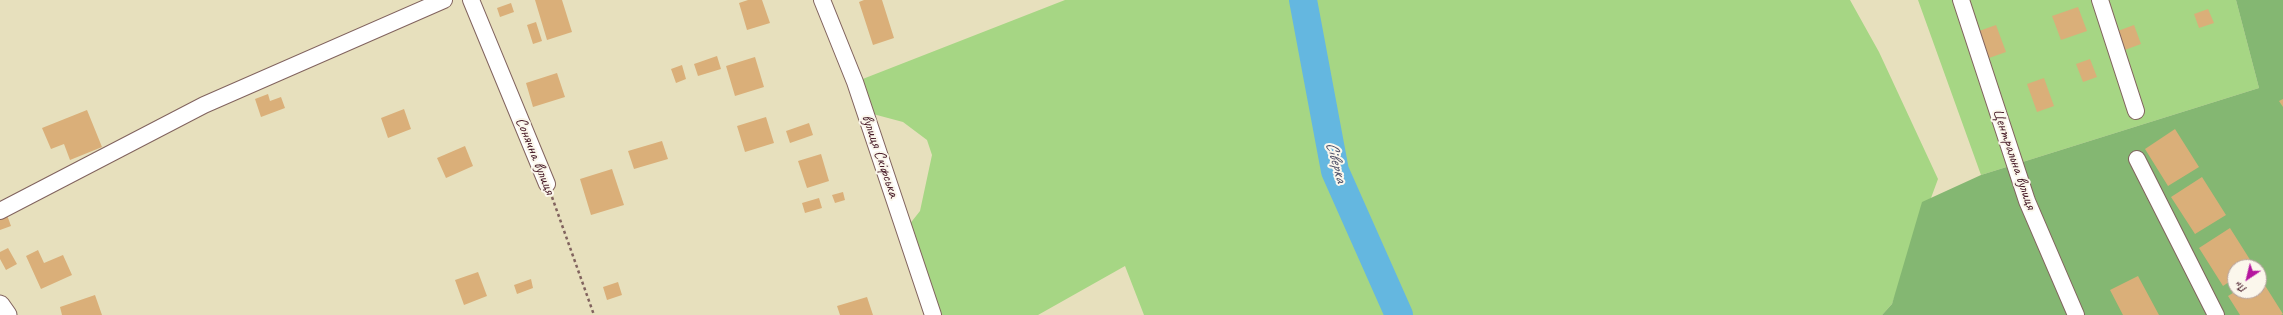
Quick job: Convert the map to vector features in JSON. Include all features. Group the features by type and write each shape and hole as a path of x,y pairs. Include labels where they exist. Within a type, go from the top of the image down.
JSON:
{"street":[{"path":"0,211 204,105 444,0"},
{"name":"Сонячна вулиця","path":"471,0 547,184"},
{"name":"вулиця Скіфська","path":"822,0 855,82 933,315"},
{"name":"Центральна вулиця","path":"1960,0 2027,201 2076,315"},
{"path":"2100,0 2136,111"},
{"path":"2137,160 2216,315"},
{"path":"0,305 7,315"}],"path":[{"name":"Сонячна вулиця","path":"547,184 594,315"}],"green space":[{"path":"1065,0 1850,0 1879,52 1938,179 1892,304 1882,315 1144,315 1125,266 1038,315 932,315 905,230 920,211 932,155 927,140 903,122 873,114 855,82"},
{"path":"1918,0 2236,0 2259,88 1981,175"},
{"path":"2236,0 2283,0 2283,315 1882,315 1892,304 1922,202 1981,175 2259,88"}],"building":[{"path":"535,0 562,0 572,32 547,40"},
{"path":"748,0 762,0 770,23 747,30 739,3"},
{"path":"864,0 882,0 894,38 873,45 859,2"},
{"path":"511,3 514,12 500,17 497,8"},
{"path":"2078,7 2087,31 2061,40 2052,16"},
{"path":"2208,9 2214,23 2199,28 2194,14"},
{"path":"536,22 542,41 533,44 527,25"},
{"path":"1996,25 2006,52 1989,58 1979,31"},
{"path":"2134,25 2141,44 2122,51 2115,32"},
{"path":"717,56 721,69 698,76 694,64"},
{"path":"755,57 764,87 735,96 726,66"},
{"path":"2090,59 2097,77 2083,82 2076,64"},
{"path":"682,65 686,79 676,83 671,69"},
{"path":"557,73 565,97 533,107 526,83"},
{"path":"2044,78 2054,106 2037,112 2027,84"},
{"path":"268,94 270,101 281,97 285,108 261,117 255,99"},
{"path":"2283,99 2283,107 2279,101"},
{"path":"404,109 411,129 388,138 381,118"},
{"path":"87,110 102,147 70,160 64,144 51,149 42,128"},
{"path":"766,117 774,143 745,152 737,126"},
{"path":"809,123 813,135 790,143 786,131"},
{"path":"2175,129 2199,167 2168,186 2145,149"},
{"path":"662,141 668,159 634,169 628,151"},
{"path":"465,146 473,166 446,178 437,158"},
{"path":"821,154 829,181 807,188 798,161"},
{"path":"612,169 624,205 591,215 580,179"},
{"path":"2202,177 2226,215 2195,234 2171,197"},
{"path":"843,192 845,200 835,203 832,195"},
{"path":"819,198 822,208 805,213 802,203"},
{"path":"7,215 11,226 0,230 0,217"},
{"path":"2230,228 2250,259 2227,259 2227,283 2223,286 2199,248"},
{"path":"8,248 17,264 6,270 0,259 0,252"},
{"path":"38,250 44,263 63,255 72,275 41,289 26,256"},
{"path":"478,272 487,296 464,305 455,280"},
{"path":"2138,276 2159,315 2123,315 2110,290"},
{"path":"531,279 533,288 517,294 514,285"},
{"path":"618,282 622,295 607,300 603,287"},
{"path":"2267,289 2283,314 2281,315 2240,315 2230,299 2267,299"},
{"path":"95,295 102,315 62,315 60,307"},
{"path":"867,297 873,315 840,315 837,306"}],"waterway":[{"name":"Сіверка","path":"1303,0 1335,171 1399,315"}]}
